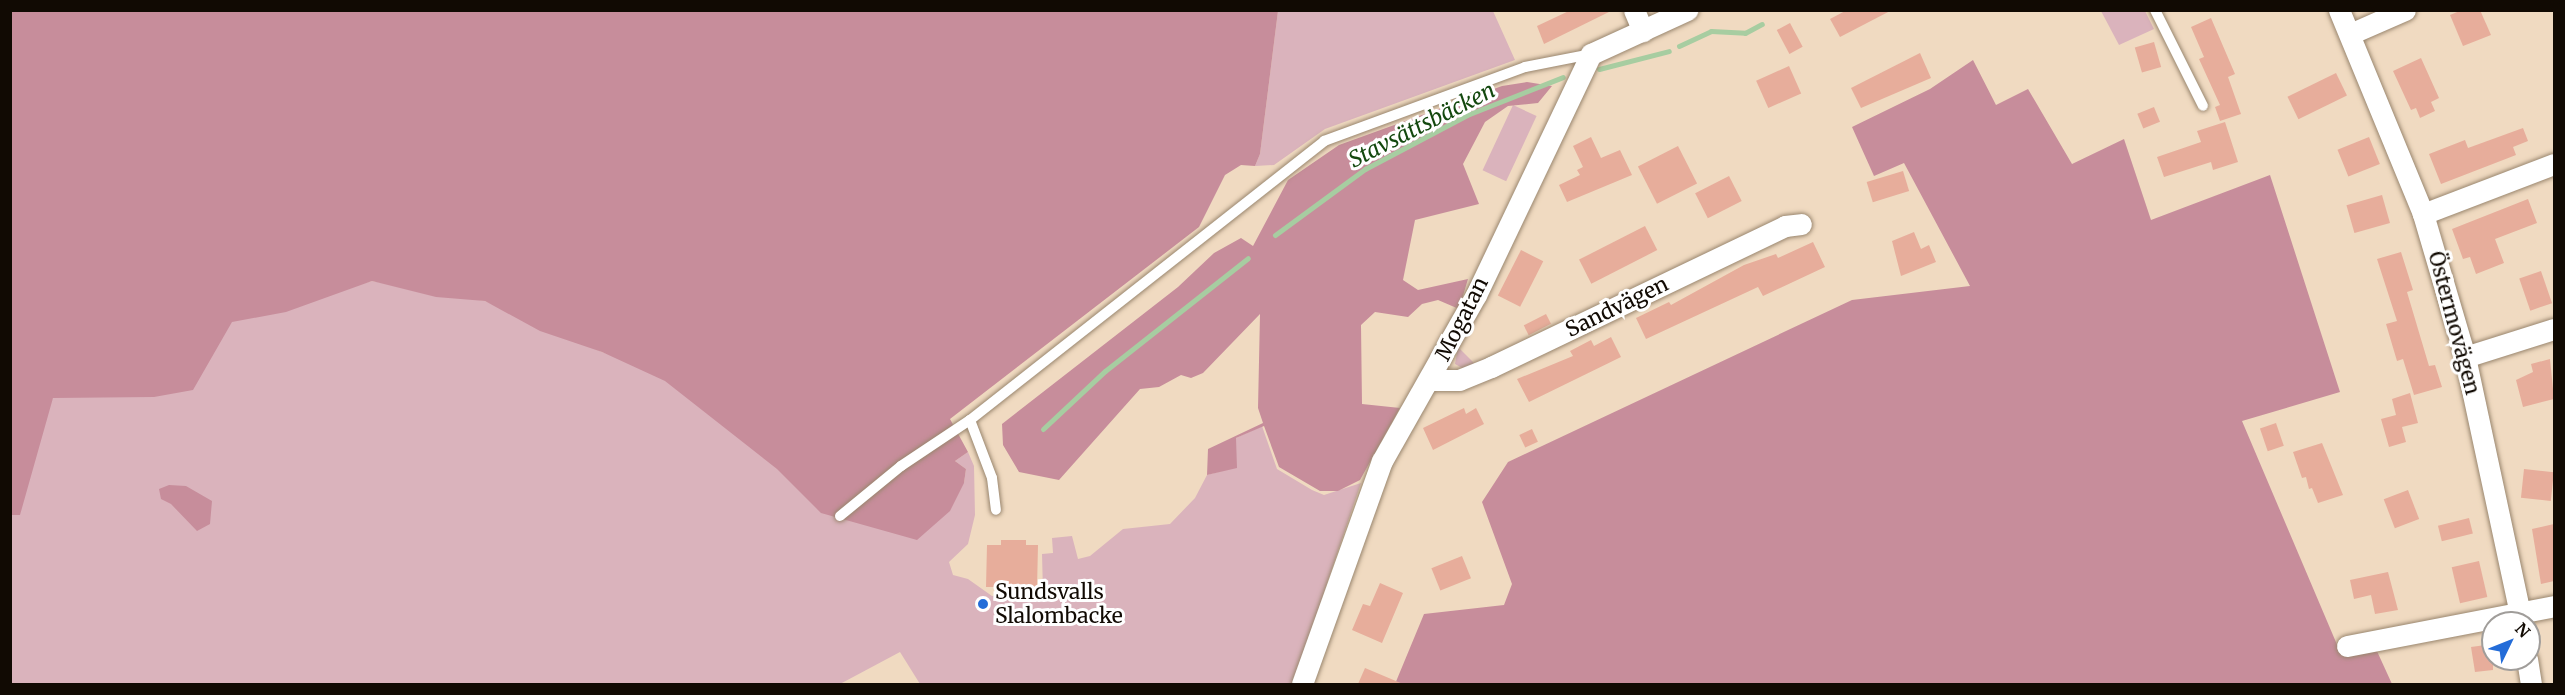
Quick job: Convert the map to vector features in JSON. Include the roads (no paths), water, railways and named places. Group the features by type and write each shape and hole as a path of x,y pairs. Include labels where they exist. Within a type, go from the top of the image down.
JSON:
{"street":[{"path":"1634,10 1643,31"},
{"path":"1592,54 1687,10"},
{"name":"Östermovägen","path":"2339,10 2423,214 2464,357 2519,611"},
{"path":"2350,34 2405,10"},
{"name":"Mogatan","path":"1302,684 1382,462 1476,295 1592,54"},
{"path":"2423,214 2554,164"},
{"name":"Sandvägen","path":"1430,380 1459,380 1470,376 1785,226 1801,224"},
{"path":"2464,357 2554,329"},
{"path":"2347,646 2481,624"}],"lane":[{"path":"2155,10 2203,106"},
{"path":"840,516 901,466 970,420 1324,141 1525,67 1592,54"},
{"path":"970,420 992,478 996,510"}],"waterway":[{"name":"Stavsättsbäcken","path":"1679,46 1711,31 1745,33 1762,24"},
{"name":"Stavsättsbäcken","path":"1599,69 1669,51"},
{"name":"Stavsättsbäcken","path":"1275,235 1365,169 1467,115 1563,77"},
{"name":"Stavsättsbäcken","path":"1043,429 1105,371 1248,258"}],"place":[{"name":"Sundsvalls Slalombacke","path":"983,604"}]}
